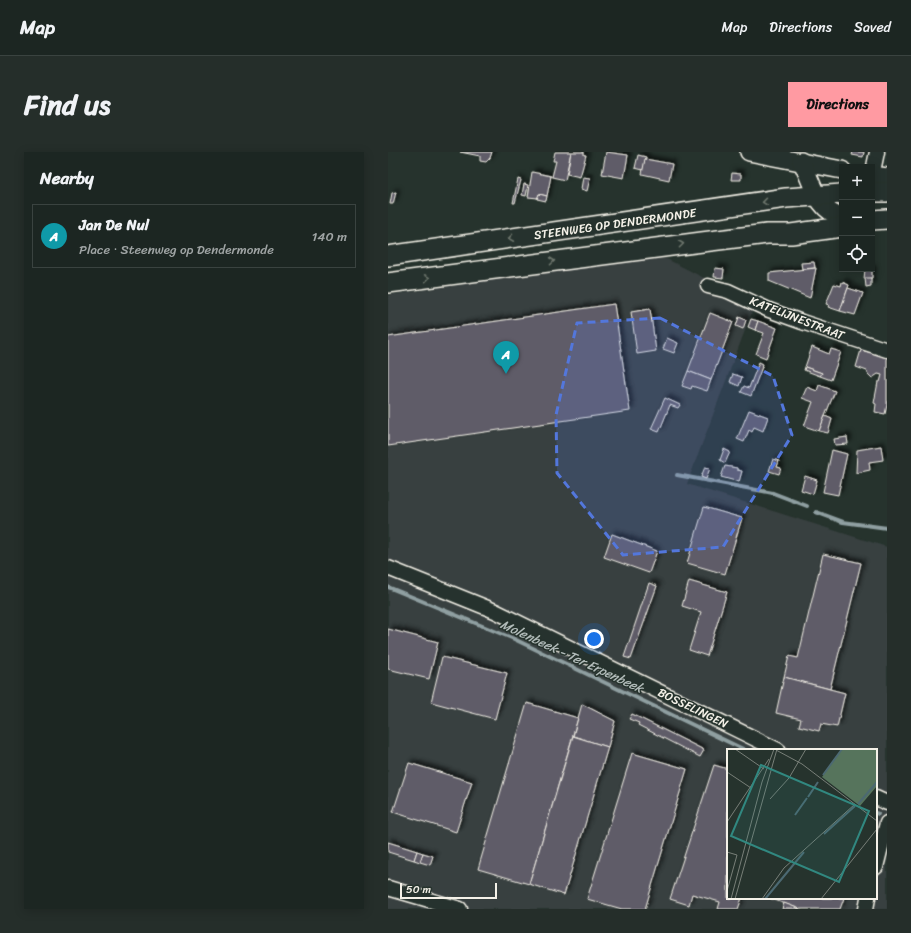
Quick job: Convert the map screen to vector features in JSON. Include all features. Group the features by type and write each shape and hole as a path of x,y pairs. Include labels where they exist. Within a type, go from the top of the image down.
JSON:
{"main road":[{"path":"875,192 887,192"},
{"name":"STEENWEG OP DENDERMONDE","path":"388,256 816,195 839,194"},
{"path":"388,283 709,241 767,234 791,234 839,227"}],"street":[{"path":"749,152 839,169"},
{"path":"874,164 877,152"},
{"path":"801,161 816,195 827,208 839,215"},
{"path":"875,176 887,177"},
{"name":"KATELIJNESTRAAT","path":"708,286 728,291 789,317 887,350"},
{"name":"BOSSELINGEN","path":"388,568 495,611 776,749"},
{"path":"877,799 887,804"},
{"path":"877,863 887,823"},
{"path":"388,888 460,909"},
{"path":"866,909 868,899"}],"highlighted area":[{"path":"660,318 773,376 792,435 723,547 623,555 557,473 556,415 577,323"}],"shaded area":[{"path":"665,258 755,304 687,484 887,547 887,909 388,909 388,295 541,273"}],"building":[{"path":"460,152 492,152 490,158 486,162 480,161 480,156"},
{"path":"555,152 571,152 565,180 552,177 556,161 553,161"},
{"path":"571,152 584,152 584,155 586,155 580,177 567,174"},
{"path":"606,152 628,155 624,178 602,174"},
{"path":"853,152 864,152 863,157 852,155"},
{"path":"638,155 646,157 643,170 635,168"},
{"path":"645,159 672,164 669,180 642,174"},
{"path":"532,172 551,176 547,196 539,194 538,198 528,197"},
{"path":"732,173 741,174 741,180 731,180"},
{"path":"583,177 590,178 587,191 581,189"},
{"path":"518,179 521,180 515,203 513,203"},
{"path":"524,184 528,185 526,196 522,195"},
{"path":"396,192 393,204 390,204 392,193"},
{"path":"539,194 547,196 546,201 537,199"},
{"path":"814,262 815,268 802,269 801,263"},
{"path":"715,268 724,269 723,278 714,277"},
{"path":"816,268 810,298 769,281 769,273"},
{"path":"865,272 872,272 872,278 864,279"},
{"path":"865,278 871,278 871,286 866,287"},
{"path":"842,282 849,285 840,311 828,307 829,305 826,304 834,284 841,286"},
{"path":"848,288 863,293 855,315 840,311"},
{"path":"614,304 630,411 388,446 388,337"},
{"path":"650,309 656,351 637,354 631,312"},
{"path":"710,313 733,322 711,380 688,371"},
{"path":"739,317 746,320 743,329 736,326"},
{"path":"751,319 758,321 755,330 748,327"},
{"path":"758,321 777,328 766,358 756,354 764,333 755,330"},
{"path":"667,338 678,343 674,353 663,349"},
{"path":"812,347 829,354 831,349 841,352 831,380 820,376 822,373 805,367"},
{"path":"861,350 887,357 887,405 885,414 875,412 876,404 874,403 878,382 880,382 882,375 878,374 872,378 867,371 856,367"},
{"path":"759,362 763,364 751,396 741,392 744,386 749,388"},
{"path":"805,367 822,373 820,376 804,370"},
{"path":"688,371 711,380 707,391 692,386 691,389 682,386"},
{"path":"733,374 742,377 739,386 730,382"},
{"path":"819,385 835,391 819,431 804,426 813,402 802,398 807,387 817,391"},
{"path":"665,398 680,405 678,408 670,405 659,432 651,429"},
{"path":"749,410 768,417 763,431 754,427 752,432 749,430 744,442 737,439"},
{"path":"825,416 832,419 828,433 819,431"},
{"path":"847,437 848,444 835,445 834,439"},
{"path":"881,446 883,460 869,462 870,470 856,473 857,450"},
{"path":"724,449 730,452 725,463 720,460"},
{"path":"832,450 847,454 838,495 823,492"},
{"path":"773,459 779,461 777,467 781,468 779,474 769,471"},
{"path":"725,466 737,468 737,470 742,471 739,482 721,477"},
{"path":"705,467 710,468 706,479 701,477"},
{"path":"805,476 817,480 813,494 801,490"},
{"path":"704,507 742,518 725,574 687,563"},
{"path":"612,534 657,551 649,573 604,557"},
{"path":"823,554 861,563 830,689 784,677 789,656 798,658"},
{"path":"689,581 727,592 707,656 689,650 701,612 682,606"},
{"path":"649,583 657,586 631,659 624,657"},
{"path":"388,629 438,642 429,679 388,669"},
{"path":"442,657 507,673 495,719 431,702"},
{"path":"784,677 845,693 837,727 821,724 819,731 799,726 801,719 776,713"},
{"path":"527,703 578,718 529,884 478,869"},
{"path":"582,704 615,721 608,747 573,736"},
{"path":"632,714 704,750 700,757 638,725 639,723 629,719"},
{"path":"573,736 608,747 564,895 529,884"},
{"path":"632,753 687,769 645,909 622,909 587,899"},
{"path":"409,763 472,782 456,832 393,812"},
{"path":"714,765 727,769 727,899 742,899 738,909 718,909 720,902 692,894 689,905 670,899"},
{"path":"388,842 417,851 414,860 388,852"},
{"path":"417,851 423,853 420,862 414,860"},
{"path":"423,853 433,856 430,865 420,862"},
{"path":"772,899 844,899 840,909 800,909"},
{"path":"784,903 800,909 782,909"}],"waterway":[{"path":"677,475 773,493 807,506"},
{"path":"816,512 843,522 887,528"},
{"name":"Molenbeek - Ter Erpenbeek","path":"388,587 514,639 743,749"}],"place":[{"name":"Jan De Nul","path":"506,374"}]}
